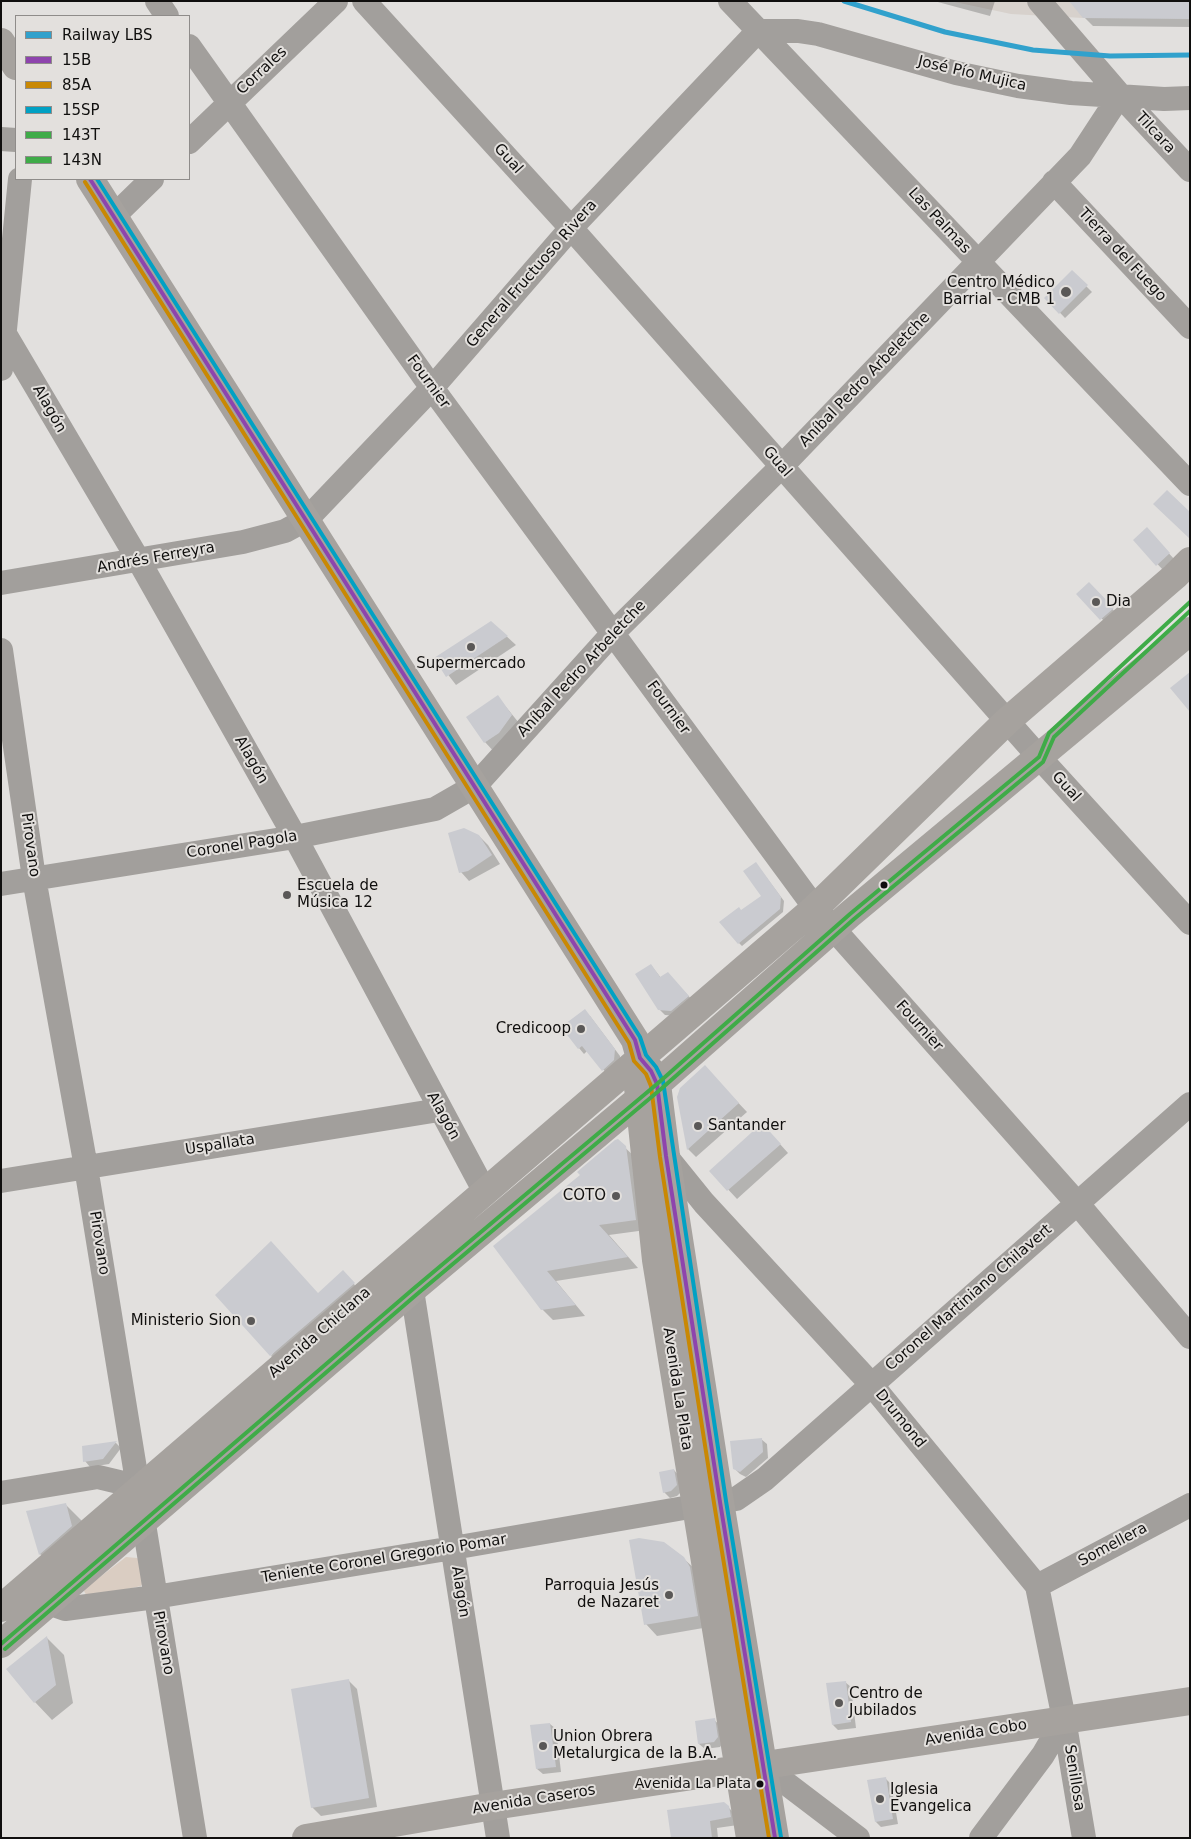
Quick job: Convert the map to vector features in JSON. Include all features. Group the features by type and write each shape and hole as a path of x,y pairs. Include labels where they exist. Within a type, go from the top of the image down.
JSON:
{"main road":[{"path":"1,42 15,64"},
{"name":"Avenida La Plata","path":"91,180 307,519 635,1040 647,1092 666,1156 708,1504 750,1766 750,1838"},
{"name":"Avenida Chiclana","path":"1,1608 815,908 1007,721 1185,571"},
{"name":"Avenida Chiclana","path":"1,1644 412,1290 647,1092 832,929 1190,631"},
{"name":"Avenida La Plata","path":"647,1092 656,1260 708,1504"},
{"name":"Avenida Cobo","path":"750,1766 1190,1701"},
{"name":"Avenida La Plata","path":"750,1766 775,1838"},
{"name":"Avenida Caseros","path":"306,1838 493,1806 750,1766"}],"street":[{"path":"156,1 166,15"},
{"name":"Corrales","path":"190,141 229,101 336,1"},
{"name":"Gual","path":"364,1 571,228 1039,757 1190,923"},
{"name":"Las Palmas","path":"730,1 1190,484"},
{"name":"Tilcara","path":"1039,1 1120,95 1190,170"},
{"name":"General Fructuoso Rivera","path":"307,519 432,388 571,228 758,31"},
{"name":"José Pío Mujica","path":"758,31 798,31 818,34 956,73 1018,86 1071,93 1164,99 1190,98"},
{"name":"Fournier","path":"190,47 432,388 815,908 1077,1203 1190,1337"},
{"name":"Aníbal Pedro Arbeletche","path":"475,786 613,633 781,467 1085,149 1120,95"},
{"path":"1,139 15,140"},
{"path":"1,369 20,180"},
{"path":"114,216 151,180"},
{"name":"Tierra del Fuego","path":"1054,182 1190,327"},
{"name":"Alagón","path":"5,334 139,561 295,837 439,1110 485,1192"},
{"name":"Andrés Ferreyra","path":"1,583 243,542 285,531 307,519"},
{"name":"Pirovano","path":"1,650 34,878 86,1167 140,1487 155,1597 195,1838"},
{"name":"Coronel Pagola","path":"1,884 295,837 435,809 475,786"},
{"name":"Coronel Martiniano Chilavert","path":"708,1504 736,1499 754,1488 1190,1104"},
{"name":"Uspallata","path":"1,1181 439,1110"},
{"name":"Drumond","path":"666,1156 704,1203 871,1384 1037,1586 1064,1719"},
{"name":"Alagón","path":"412,1290 498,1838"},
{"path":"1,1493 98,1477 140,1487"},
{"name":"Teniente Coronel Gregorio Pomar","path":"48,1603 66,1609 155,1597 708,1504"},
{"name":"Somellera","path":"1037,1586 1190,1505"},
{"path":"980,1838 1043,1755 1064,1719"},
{"name":"Senillosa","path":"1064,1719 1084,1838"},
{"path":"750,1766 858,1838"}],"shaded area":[{"path":"950,1 1190,1 1083,18 1011,14"},
{"path":"126,1557 137,1558 143,1563 144,1580 141,1586 91,1597 86,1595 84,1591 87,1587"}],"building":[{"path":"1069,1 1190,1 1190,19 1083,18"},
{"name":"Centro Médico Barrial - CMB 1","path":"1072,270 1088,285 1059,314 1044,298"},
{"path":"1167,490 1190,512 1190,539 1153,504"},
{"path":"1147,527 1170,553 1156,566 1133,540"},
{"name":"Dia","path":"1089,582 1114,608 1100,620 1076,594"},
{"name":"Supermercado","path":"491,621 508,636 446,677 434,658"},
{"path":"1190,672 1190,712 1170,688"},
{"path":"498,695 512,715 499,733 484,743 466,717"},
{"path":"464,828 479,835 492,855 468,871 459,873 448,833"},
{"path":"756,862 781,897 780,909 738,944 719,922 739,907 741,910 761,896 743,871"},
{"path":"651,964 660,977 668,972 689,996 671,1011 658,1010 635,974"},
{"path":"585,1009 615,1049 614,1060 602,1071 582,1046 578,1049 561,1027"},
{"name":"Santander","path":"705,1065 739,1103 687,1150 677,1097 680,1088"},
{"path":"762,1123 781,1144 727,1191 709,1171"},
{"path":"618,1139 626,1146 636,1220 599,1225 628,1257 547,1271 576,1305 541,1310 493,1246 580,1175 577,1172"},
{"path":"271,1241 318,1293 343,1270 355,1283 270,1356 215,1295"},
{"path":"762,1438 763,1452 740,1472 733,1469 730,1441"},
{"path":"117,1441 103,1459 83,1462 82,1446"},
{"path":"674,1469 677,1485 671,1491 663,1493 659,1472"},
{"path":"66,1503 72,1526 39,1555 26,1511"},
{"name":"Parroquia Jesús de Nazaret","path":"639,1538 664,1542 684,1557 690,1567 698,1616 644,1625 629,1540"},
{"path":"47,1636 56,1685 34,1703 6,1669"},
{"path":"349,1679 369,1798 311,1808 291,1689"},
{"name":"Centro de Jubilados","path":"846,1681 851,1722 832,1725 826,1683"},
{"path":"715,1718 718,1737 714,1742 698,1744 695,1721"},
{"name":"Union Obrera Metalurgica de la B.A.","path":"550,1723 556,1767 536,1769 530,1725"},
{"name":"Iglesia Evangelica","path":"886,1777 893,1819 875,1822 867,1780"},
{"path":"724,1802 729,1806 731,1817 710,1821 712,1838 671,1838 667,1810"}],"rail line":[{"name":"LBS","path":"844,1 945,32 1033,50 1110,56 1190,55"}],"transit line":[{"name":"15B","path":"91,180 635,1040 640,1058 651,1071 657,1084 666,1156 720,1502 775,1838"},
{"name":"15SP","path":"98,180 640,1037 646,1055 656,1067 663,1081 726,1501 781,1837"},
{"name":"85A","path":"85,182 629,1043 634,1061 646,1074 651,1086 660,1157 714,1503 769,1838"},
{"name":"143T","path":"1,1644 412,1290 657,1084 850,914 1039,757 1049,733 1190,602"},
{"name":"143N","path":"5,1649 416,1295 661,1089 854,919 1043,762 1054,737 1190,611"}],"place":[{"name":"Centro Médico Barrial - CMB 1","path":"1066,292"},
{"name":"Dia","path":"1096,602"},
{"name":"Supermercado","path":"471,647"},
{"name":"Escuela de Música 12","path":"287,895"},
{"name":"Credicoop","path":"581,1029"},
{"name":"Santander","path":"698,1126"},
{"name":"COTO","path":"616,1196"},
{"name":"Ministerio Sion","path":"251,1321"},
{"name":"Parroquia Jesús de Nazaret","path":"669,1595"},
{"name":"Centro de Jubilados","path":"839,1703"},
{"name":"Union Obrera Metalurgica de la B.A.","path":"543,1746"},
{"name":"Avenida La Plata","path":"760,1784"},
{"name":"Iglesia Evangelica","path":"880,1799"}]}
